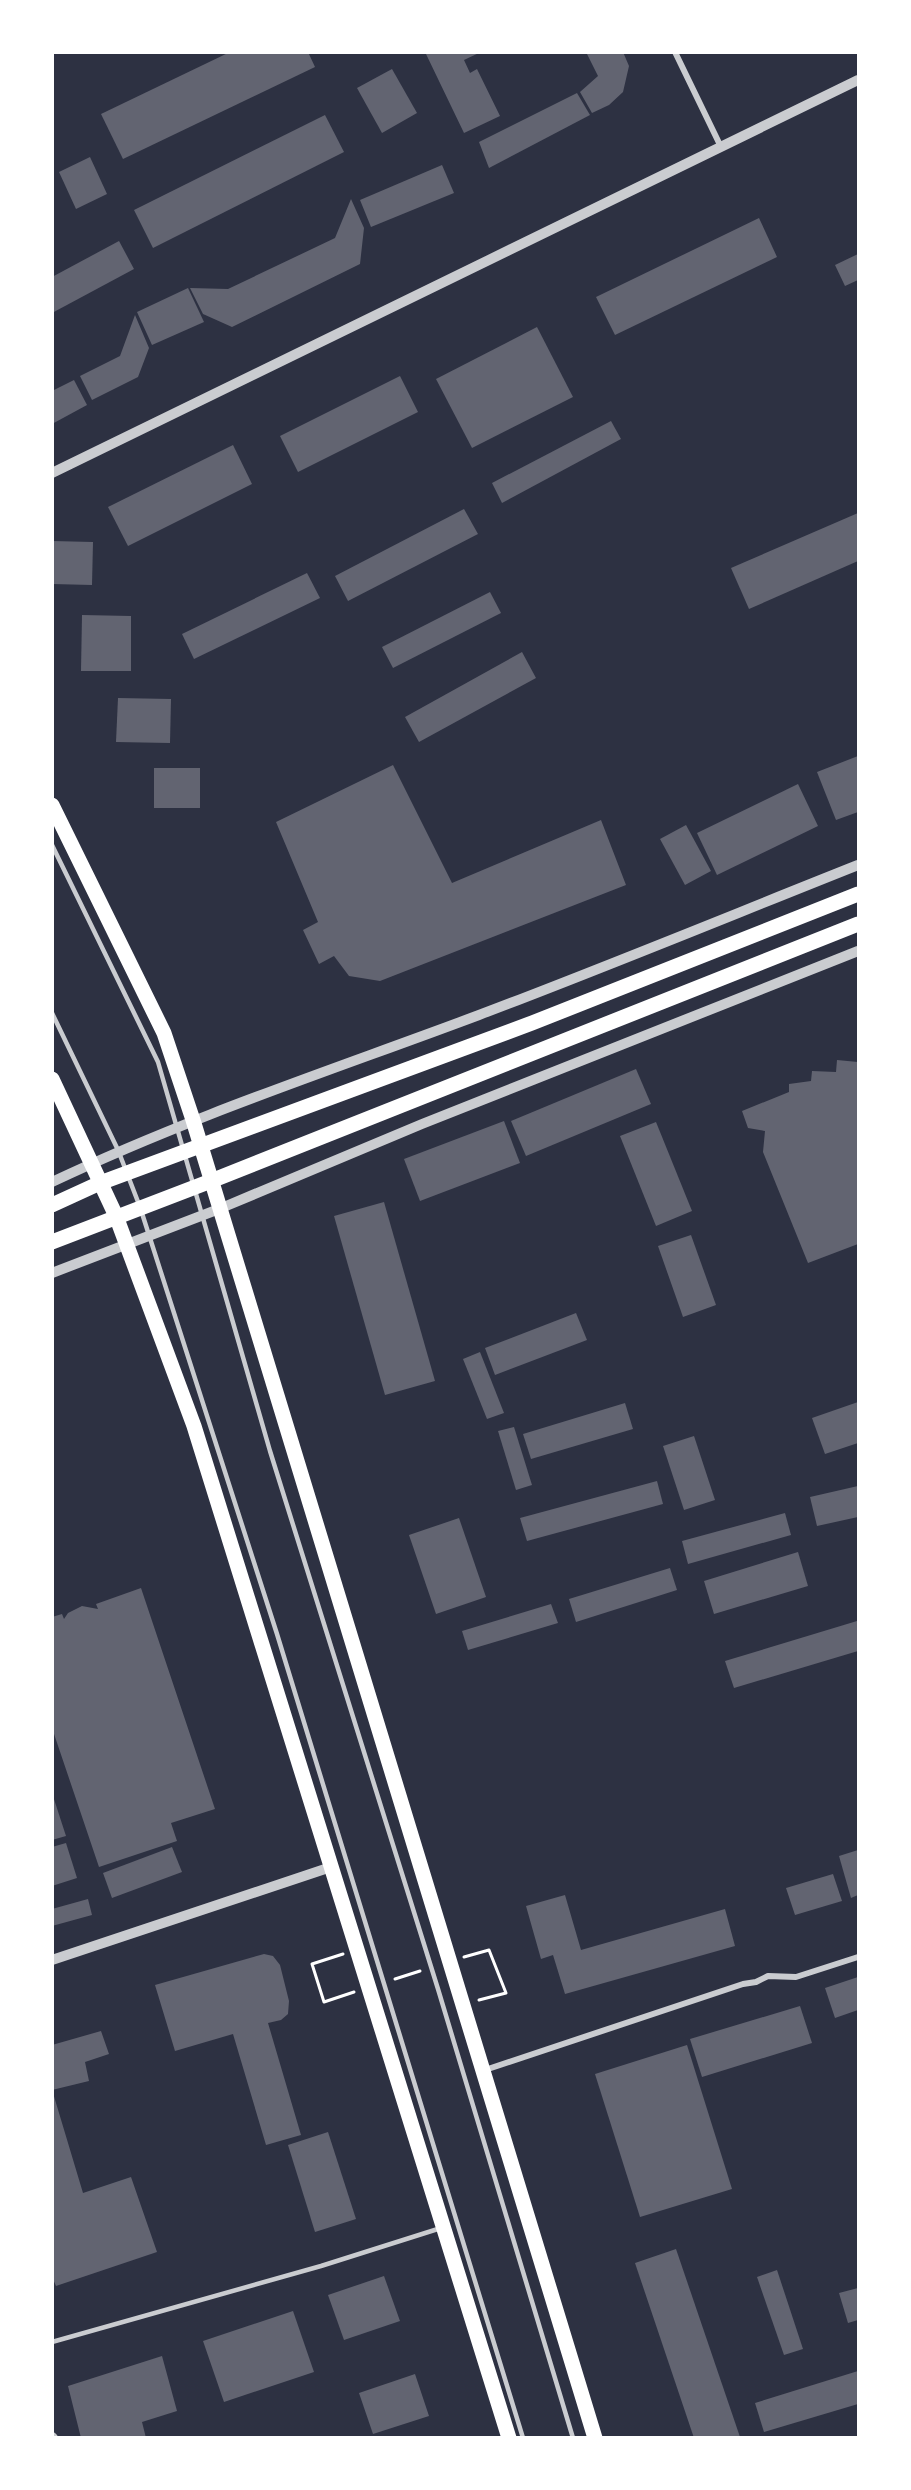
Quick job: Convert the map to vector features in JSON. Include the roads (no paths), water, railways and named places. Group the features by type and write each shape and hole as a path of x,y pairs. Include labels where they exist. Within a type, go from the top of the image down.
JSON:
{"main road":[{"path":"52,805 164,1033 193,1120 595,2438"},
{"path":"52,1205 100,1183 521,1027 858,894"},
{"path":"52,1242 858,924"},
{"path":"52,1079 116,1216 194,1426 509,2438"}],"street":[{"path":"675,52 721,147"},
{"path":"52,473 858,80"},
{"path":"52,1182 118,1150 177,1126 480,1014 858,865"},
{"path":"52,1273 150,1237 422,1124 858,951"},
{"path":"52,1960 331,1867"},
{"path":"483,2071 743,1984 756,1982 768,1976 796,1977 858,1957"}],"lane":[{"path":"52,845 158,1062 270,1451 438,1989 573,2438"},
{"path":"52,1013 118,1150 150,1237 277,1634 523,2438"},
{"path":"52,2342 321,2266 444,2227"}]}
